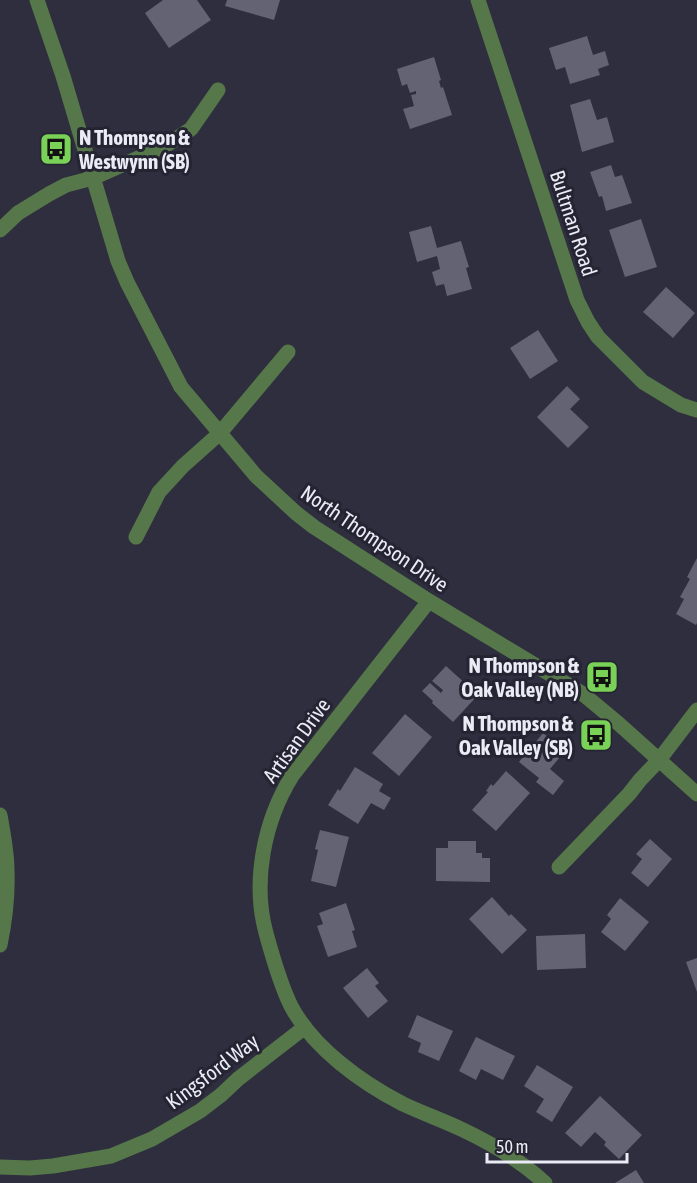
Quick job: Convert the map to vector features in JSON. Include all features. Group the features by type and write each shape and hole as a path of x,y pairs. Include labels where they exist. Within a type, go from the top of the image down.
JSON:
{"street":[{"name":"North Thompson Drive","path":"37,0 63,76 118,261 182,387 220,433 256,476 296,513 429,601 584,693 697,794"},
{"name":"Bultman Road","path":"478,0 577,300 588,322 598,337 643,382 681,405 697,410"},
{"path":"0,230 18,213 66,185 93,178 165,146 190,129 218,90"},
{"path":"136,537 159,492 183,466 220,433 288,352"},
{"name":"Artisan Drive","path":"429,601 292,776 277,804 269,826 262,860 260,891 262,919 271,953 290,1005 298,1019 334,1058 363,1081 403,1104 462,1129 490,1144 527,1168 545,1183"},
{"path":"559,867 659,760 697,710"},
{"path":"0,815 7,871 4,923 0,945"},
{"name":"Kingsford Way","path":"0,1167 53,1166 111,1156 152,1139 200,1111 305,1027"}],"building":[{"path":"163,0 197,0 211,20 169,48 145,13"},
{"path":"227,0 280,0 274,20 225,6"},
{"path":"587,36 593,55 605,51 609,65 598,69 600,75 570,84 565,67 556,70 549,48"},
{"path":"434,57 441,88 443,87 452,115 410,129 403,109 414,106 411,95 416,94 416,91 410,93 407,84 402,86 397,69"},
{"path":"590,99 597,120 607,117 614,142 582,152 570,105"},
{"path":"611,165 615,177 622,175 632,203 606,211 602,196 599,197 590,172"},
{"path":"641,219 657,267 625,277 609,230"},
{"path":"431,226 437,248 461,241 469,267 466,268 472,289 447,296 444,284 436,286 432,272 440,269 437,256 417,262 409,232"},
{"path":"666,287 695,313 673,338 643,312"},
{"path":"538,330 558,361 530,379 510,348"},
{"path":"567,386 580,399 570,409 589,427 568,448 537,417"},
{"path":"697,558 696,625 676,614 684,599 680,597 690,579 687,577"},
{"path":"446,666 478,695 453,722 422,691 430,683 441,693 443,690 432,681"},
{"path":"405,714 432,737 399,776 372,753"},
{"path":"543,733 565,751 550,769 564,781 553,795 536,782 539,778 519,762 533,742 535,743"},
{"path":"355,767 383,784 379,791 391,798 384,810 371,803 358,824 328,805"},
{"path":"506,771 530,793 496,831 472,810 488,792 486,791 491,784 493,786"},
{"path":"320,830 349,837 336,887 311,881"},
{"path":"650,839 672,859 648,887 631,873 642,859 636,854"},
{"path":"448,841 476,841 476,853 482,853 482,858 490,858 490,882 436,881 436,848 448,848"},
{"path":"492,897 509,916 511,914 527,930 502,954 469,919"},
{"path":"620,898 649,922 625,951 601,932 611,919 607,915"},
{"path":"346,903 355,930 352,931 357,947 328,957 317,926 323,924 319,913"},
{"path":"585,934 586,968 537,970 536,936"},
{"path":"697,958 697,992 686,962"},
{"path":"367,968 379,983 375,986 388,1001 368,1018 343,988"},
{"path":"417,1015 453,1031 439,1061 418,1052 421,1043 408,1037"},
{"path":"476,1037 515,1056 503,1080 481,1069 476,1080 459,1071"},
{"path":"537,1065 573,1087 552,1122 536,1112 544,1099 524,1086"},
{"path":"600,1096 642,1135 619,1159 604,1145 606,1142 595,1132 581,1147 565,1133"},
{"path":"636,1170 644,1183 615,1183"}],"place":[{"name":"N Thompson & Westwynn (SB)","path":"56,149"},
{"name":"N Thompson & Oak Valley (NB)","path":"602,677"},
{"name":"N Thompson & Oak Valley (SB)","path":"596,735"}]}
